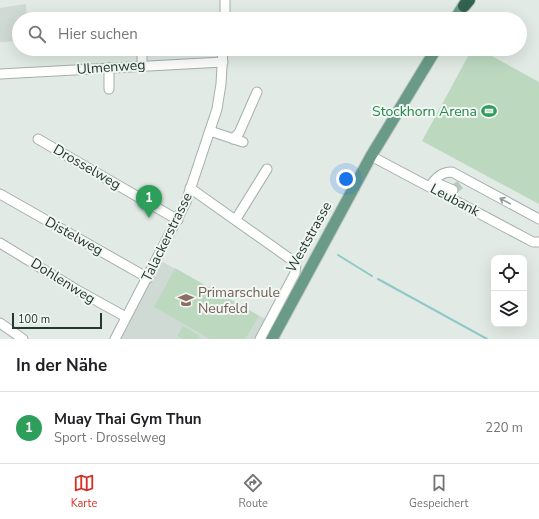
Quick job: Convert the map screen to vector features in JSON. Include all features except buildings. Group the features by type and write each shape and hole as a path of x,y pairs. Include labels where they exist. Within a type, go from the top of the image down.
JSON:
{"main road":[{"path":"460,12 466,2"},
{"name":"Weststrasse","path":"272,339 371,156 432,56"}],"street":[{"path":"225,0 225,12"},
{"path":"142,56 142,66"},
{"name":"Talackerstrasse","path":"115,339 178,220 210,131 220,93 223,56"},
{"name":"Ulmenweg","path":"0,74 223,62"},
{"path":"109,68 109,89"},
{"path":"233,139 239,133 257,92"},
{"path":"210,131 243,142"},
{"name":"Drosselweg","path":"38,138 178,220"},
{"name":"Leubank","path":"371,156 432,184 533,242 539,242"},
{"path":"236,219 267,170"},
{"path":"432,184 445,172 452,172 464,182 539,219"},
{"path":"432,184 453,190"},
{"path":"190,188 293,260 297,266 295,273 260,339"},
{"name":"Distelweg","path":"0,194 148,278"},
{"name":"Dohlenweg","path":"0,243 76,290 126,317"},
{"path":"0,323 23,339"}],"shaded area":[{"path":"26,4 27,12 12,12 12,41 0,42 0,8"},
{"name":"Primarschule Neufeld","path":"161,261 269,321 258,339 120,339"}],"green space":[{"name":"Stockhorn Arena","path":"468,56 492,56 539,82 539,204 422,141"},
{"path":"175,268 259,316 245,339 210,339 154,307"},
{"path":"183,326 200,336 198,339 183,339 177,336"}],"waterway":[{"path":"338,255 372,276"},
{"path":"378,279 487,339"}],"tunnel":[{"path":"453,190 461,184"}],"place":[{"name":"Stockhorn Arena","path":"489,111"},
{"name":"Muay Thai Gym Thun","path":"149,218"},
{"name":"Primarschule Neufeld","path":"186,300"}]}
